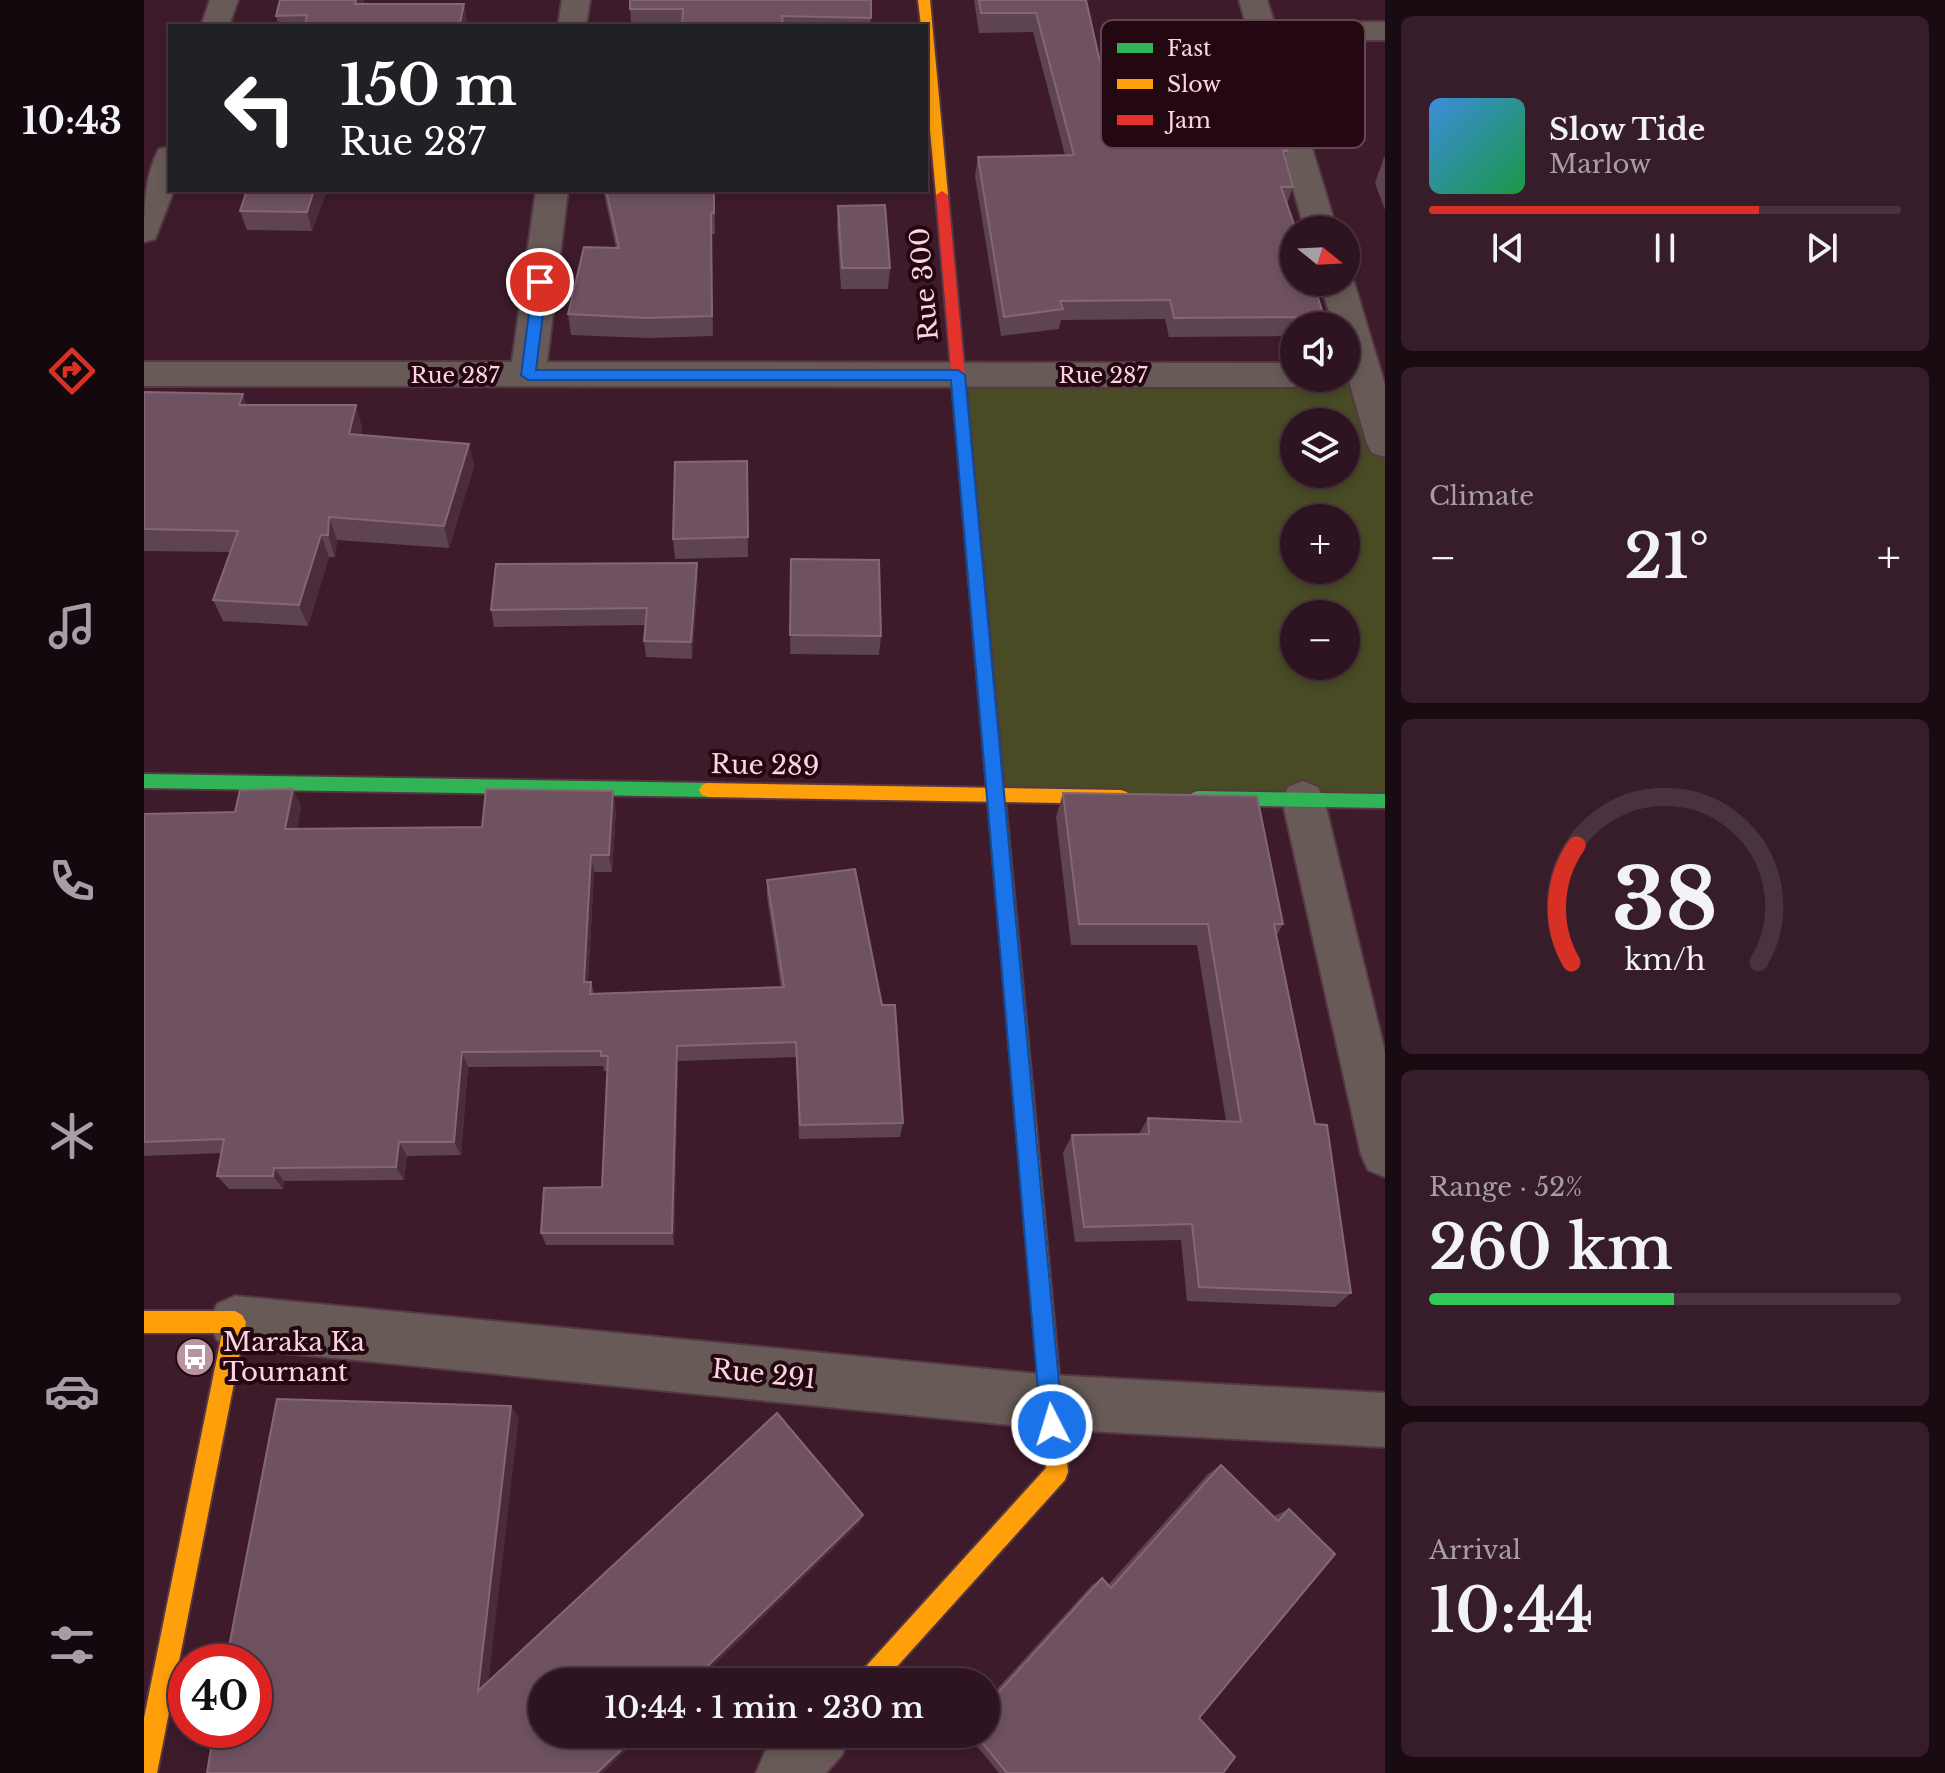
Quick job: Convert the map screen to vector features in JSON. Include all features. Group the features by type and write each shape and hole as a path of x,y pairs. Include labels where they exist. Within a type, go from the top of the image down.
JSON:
{"street":[{"path":"216,24 224,0"},
{"path":"572,24 576,0"},
{"name":"Rue 300","path":"924,0 926,24"},
{"path":"1253,0 1259,20"},
{"name":"Rue 300","path":"880,1668 1057,1472 928,44"},
{"path":"1297,148 1317,216"},
{"path":"144,232 168,162"},
{"path":"528,375 552,192"},
{"path":"1341,296 1385,444"},
{"name":"Rue 287","path":"144,374 1280,375"},
{"name":"Rue 289","path":"144,781 1134,797"},
{"path":"1180,798 1385,801"},
{"path":"1303,799 1385,1154"},
{"name":"Rue 291","path":"144,1322 235,1322 1050,1402 1385,1420"},
{"path":"145,1773 235,1322"},
{"path":"786,1773 808,1748"}],"green space":[{"path":"958,375 1280,377 1280,392 1360,392 1360,375 1365,375 1385,444 1385,801 996,795"}],"building":[{"path":"280,0 464,4 460,23 474,24 305,24 307,15 276,16"},
{"path":"630,0 871,0 871,18 782,16 783,24 682,24 683,9 630,9"},
{"path":"979,0 1086,0 1101,66 1101,148 1286,148 1287,151 1283,151 1293,187 1281,187 1291,216 1280,216 1280,296 1317,296 1322,312 1280,312 1280,317 1174,318 1170,300 1060,301 1063,309 1004,317 978,157 1074,155 1036,13 981,13"},
{"path":"246,192 313,192 307,212 240,211"},
{"path":"606,192 714,192 714,213 711,213 712,316 647,318 568,314 584,247 619,248"},
{"path":"885,205 890,268 842,268 838,206"},
{"path":"144,392 243,394 239,405 356,405 349,434 469,444 444,526 329,517 328,535 321,535 299,605 213,600 238,531 144,529"},
{"path":"747,461 748,537 673,539 675,462"},
{"path":"791,559 879,560 881,636 790,635"},
{"path":"697,563 691,642 644,641 647,608 491,610 496,564"},
{"path":"293,789 285,829 482,827 486,789 613,791 609,855 591,855 584,982 591,982 590,994 784,987 767,880 855,869 882,1005 895,1005 903,1123 800,1125 796,1042 677,1046 672,1233 541,1233 544,1188 602,1187 608,1056 601,1056 601,1051 462,1052 454,1142 399,1142 396,1167 274,1168 273,1176 217,1176 224,1139 144,1142 144,814 235,812 240,790"},
{"path":"1063,793 1257,796 1283,924 1274,924 1315,1124 1327,1125 1351,1293 1199,1287 1192,1224 1084,1227 1072,1135 1149,1134 1148,1118 1241,1122 1208,924 1079,924"},
{"path":"277,1399 511,1406 478,1691 777,1413 863,1515 705,1668 528,1668 528,1748 623,1748 597,1773 207,1773 211,1748 272,1748 272,1644 229,1644"},
{"path":"1221,1465 1278,1521 1289,1509 1335,1554 1199,1718 1235,1757 1223,1773 1007,1773 986,1748 1000,1748 1000,1691 1102,1578 1111,1588"}],"traffic: fast":[{"path":"983,651 1026,1125"},
{"path":"144,781 708,790"},
{"path":"1198,798 1385,801"}],"traffic: slow":[{"path":"924,0 926,24"},
{"path":"928,43 942,195"},
{"path":"708,790 1121,797"},
{"path":"880,1668 1057,1472 1026,1125"},
{"path":"144,1322 235,1322 145,1773"}],"traffic: jam":[{"path":"942,195 983,651"}],"place":[{"name":"Maraka Ka Tournant","path":"195,1357"}],"route":[{"path":"540,282 528,375 958,375 1052,1425"}]}
